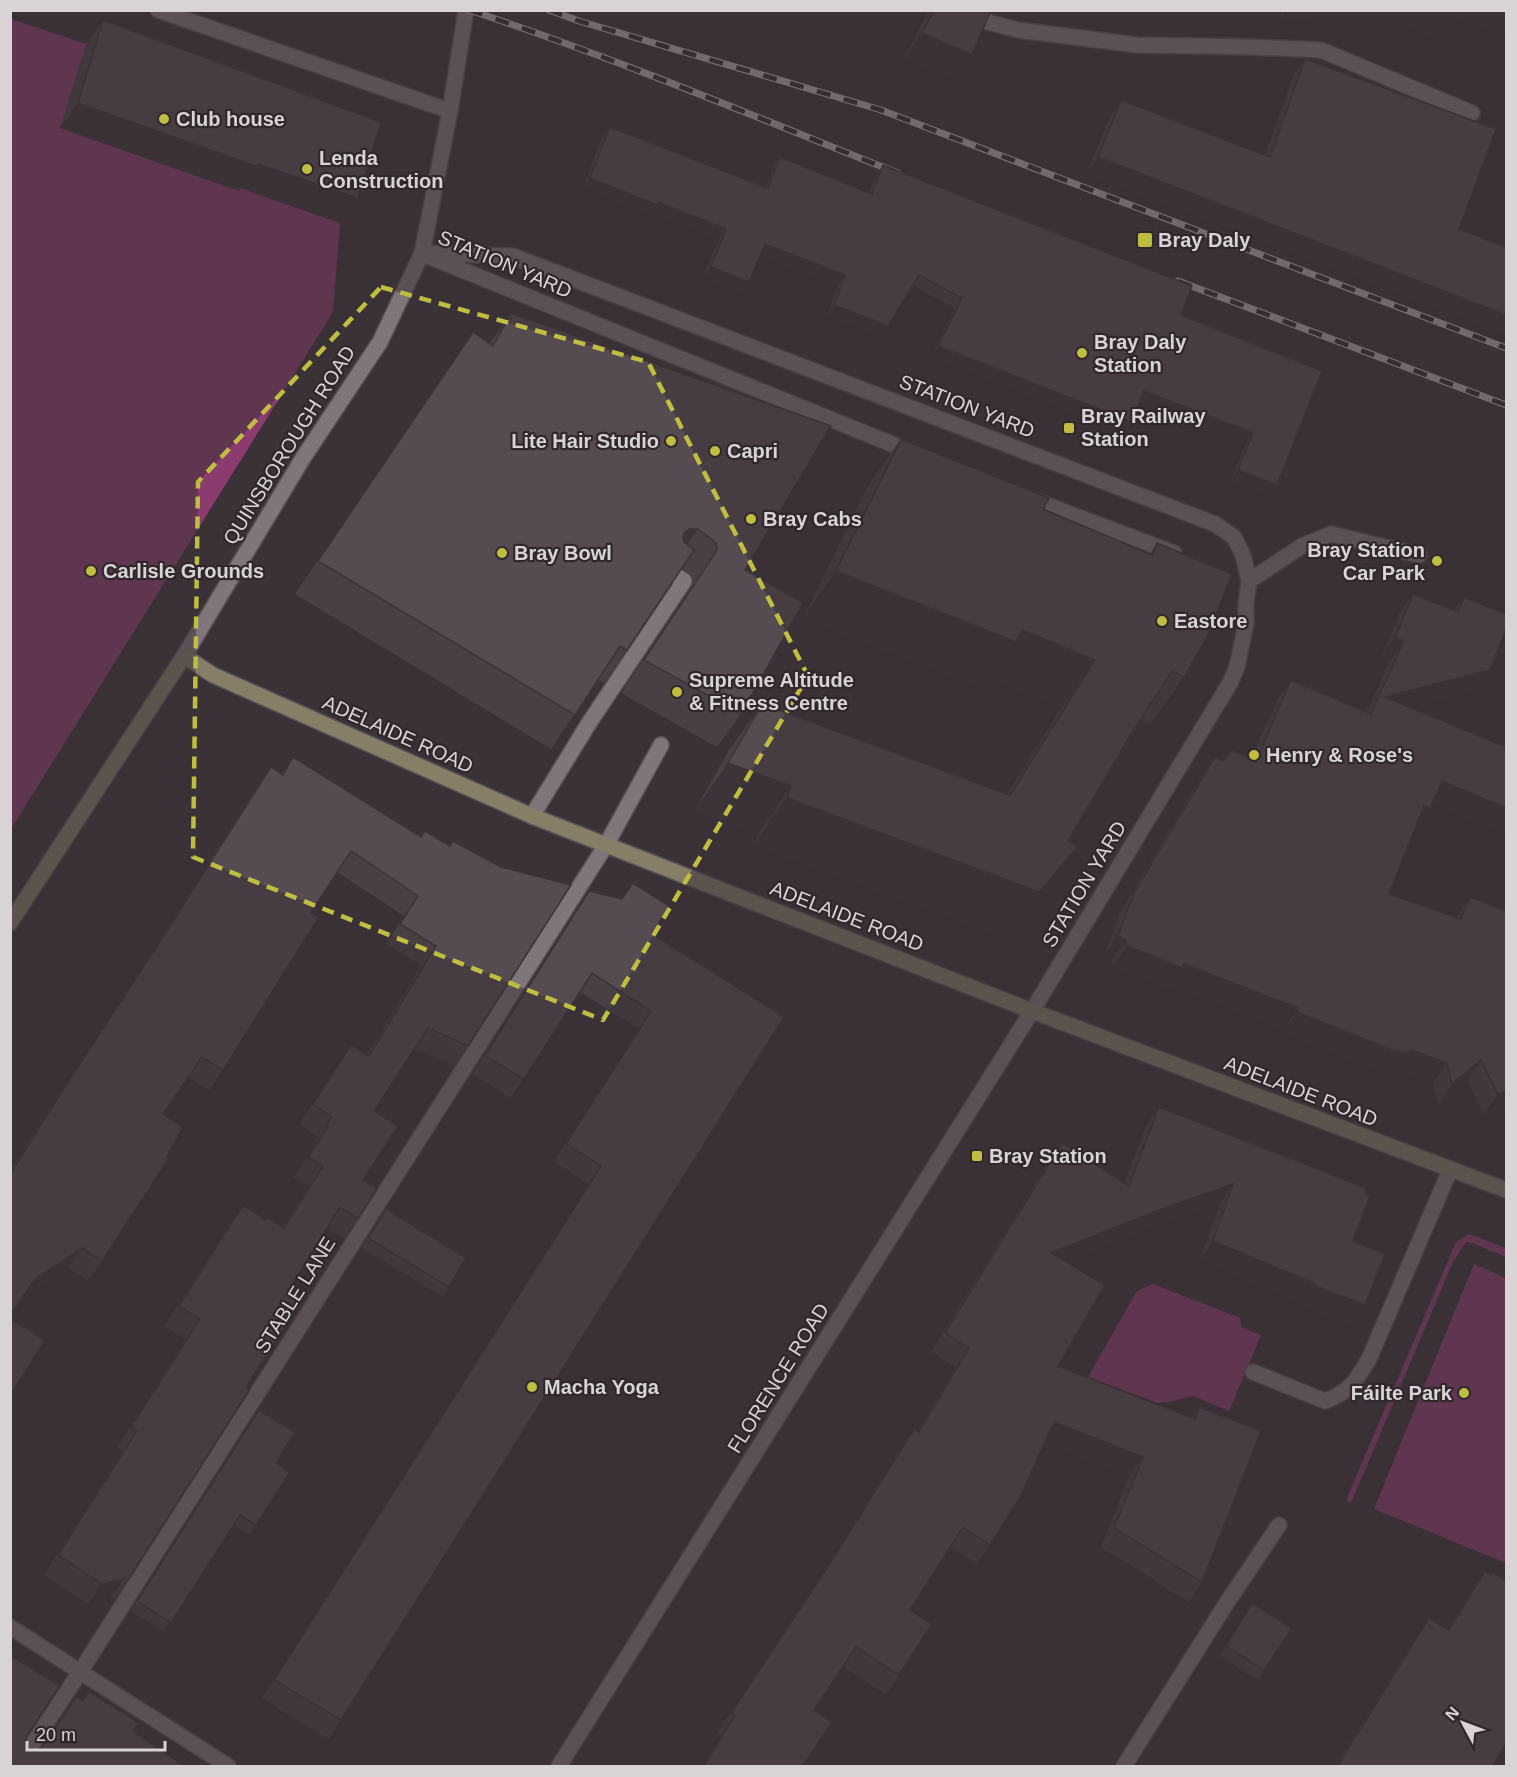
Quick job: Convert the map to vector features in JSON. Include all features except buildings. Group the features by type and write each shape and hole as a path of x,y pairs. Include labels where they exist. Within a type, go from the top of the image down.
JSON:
{"main road":[{"name":"ADELAIDE ROAD","path":"184,656 213,675 532,816 1032,1011 1506,1190"},
{"name":"QUINSBOROUGH ROAD","path":"10,923 184,656"}],"street":[{"path":"158,10 450,111"},
{"name":"QUINSBOROUGH ROAD","path":"184,656 303,458 380,342 422,253 450,111 466,10"},
{"path":"944,10 1018,30 1137,45 1321,50 1472,113"},
{"name":"STATION YARD","path":"422,253 929,459"},
{"name":"STATION YARD","path":"422,253 513,256 1215,524 1234,537 1243,555 1250,581 1246,603 1246,624 1237,667 1230,683 1032,1011"},
{"path":"1017,494 1183,556"},
{"path":"1227,573 1250,581 1302,546 1331,534 1419,555"},
{"path":"532,816 589,723 684,581 669,571"},
{"name":"STABLE LANE","path":"18,1767 606,845 661,745"},
{"name":"FLORENCE ROAD","path":"559,1767 1032,1011"},
{"path":"1253,1372 1325,1401 1341,1395 1353,1384 1369,1359 1450,1170"},
{"path":"1124,1767 1226,1604 1279,1525"},
{"path":"10,1627 228,1767"}],"highlighted area":[{"path":"381,287 648,362 808,676 603,1020 193,857 198,482"}],"shaded area":[{"name":"Carlisle Grounds","path":"11,19 86,44 251,192 340,223 333,312 11,829"},
{"path":"1469,1234 1506,1248 1506,1257 1466,1242 1453,1262 1351,1503 1346,1500 1456,1242"},
{"name":"Fáilte Park","path":"1474,1264 1506,1278 1506,1563 1374,1509"},
{"path":"1153,1284 1240,1318 1241,1327 1261,1335 1229,1411 1193,1396 1158,1403 1088,1377 1137,1291"}],"railway":[{"path":"469,10 631,68 898,173"},
{"path":"549,10 579,21 881,110 1506,348"},
{"path":"1178,281 1506,405"}],"place":[{"name":"Club house","path":"164,119"},
{"name":"Lenda Construction","path":"307,169"},
{"name":"Bray Daly","path":"1145,240"},
{"name":"Bray Daly Station","path":"1082,353"},
{"name":"Bray Railway Station","path":"1069,428"},
{"name":"Lite Hair Studio","path":"671,441"},
{"name":"Capri","path":"715,451"},
{"name":"Bray Cabs","path":"751,519"},
{"name":"Bray Bowl","path":"502,553"},
{"name":"Bray Station Car Park","path":"1437,561"},
{"name":"Carlisle Grounds","path":"91,571"},
{"name":"Eastore","path":"1162,621"},
{"name":"Supreme Altitude & Fitness Centre","path":"677,692"},
{"name":"Henry & Rose's","path":"1254,755"},
{"name":"Bray Station","path":"977,1156"},
{"name":"Macha Yoga","path":"532,1387"},
{"name":"Fáilte Park","path":"1464,1393"}]}
